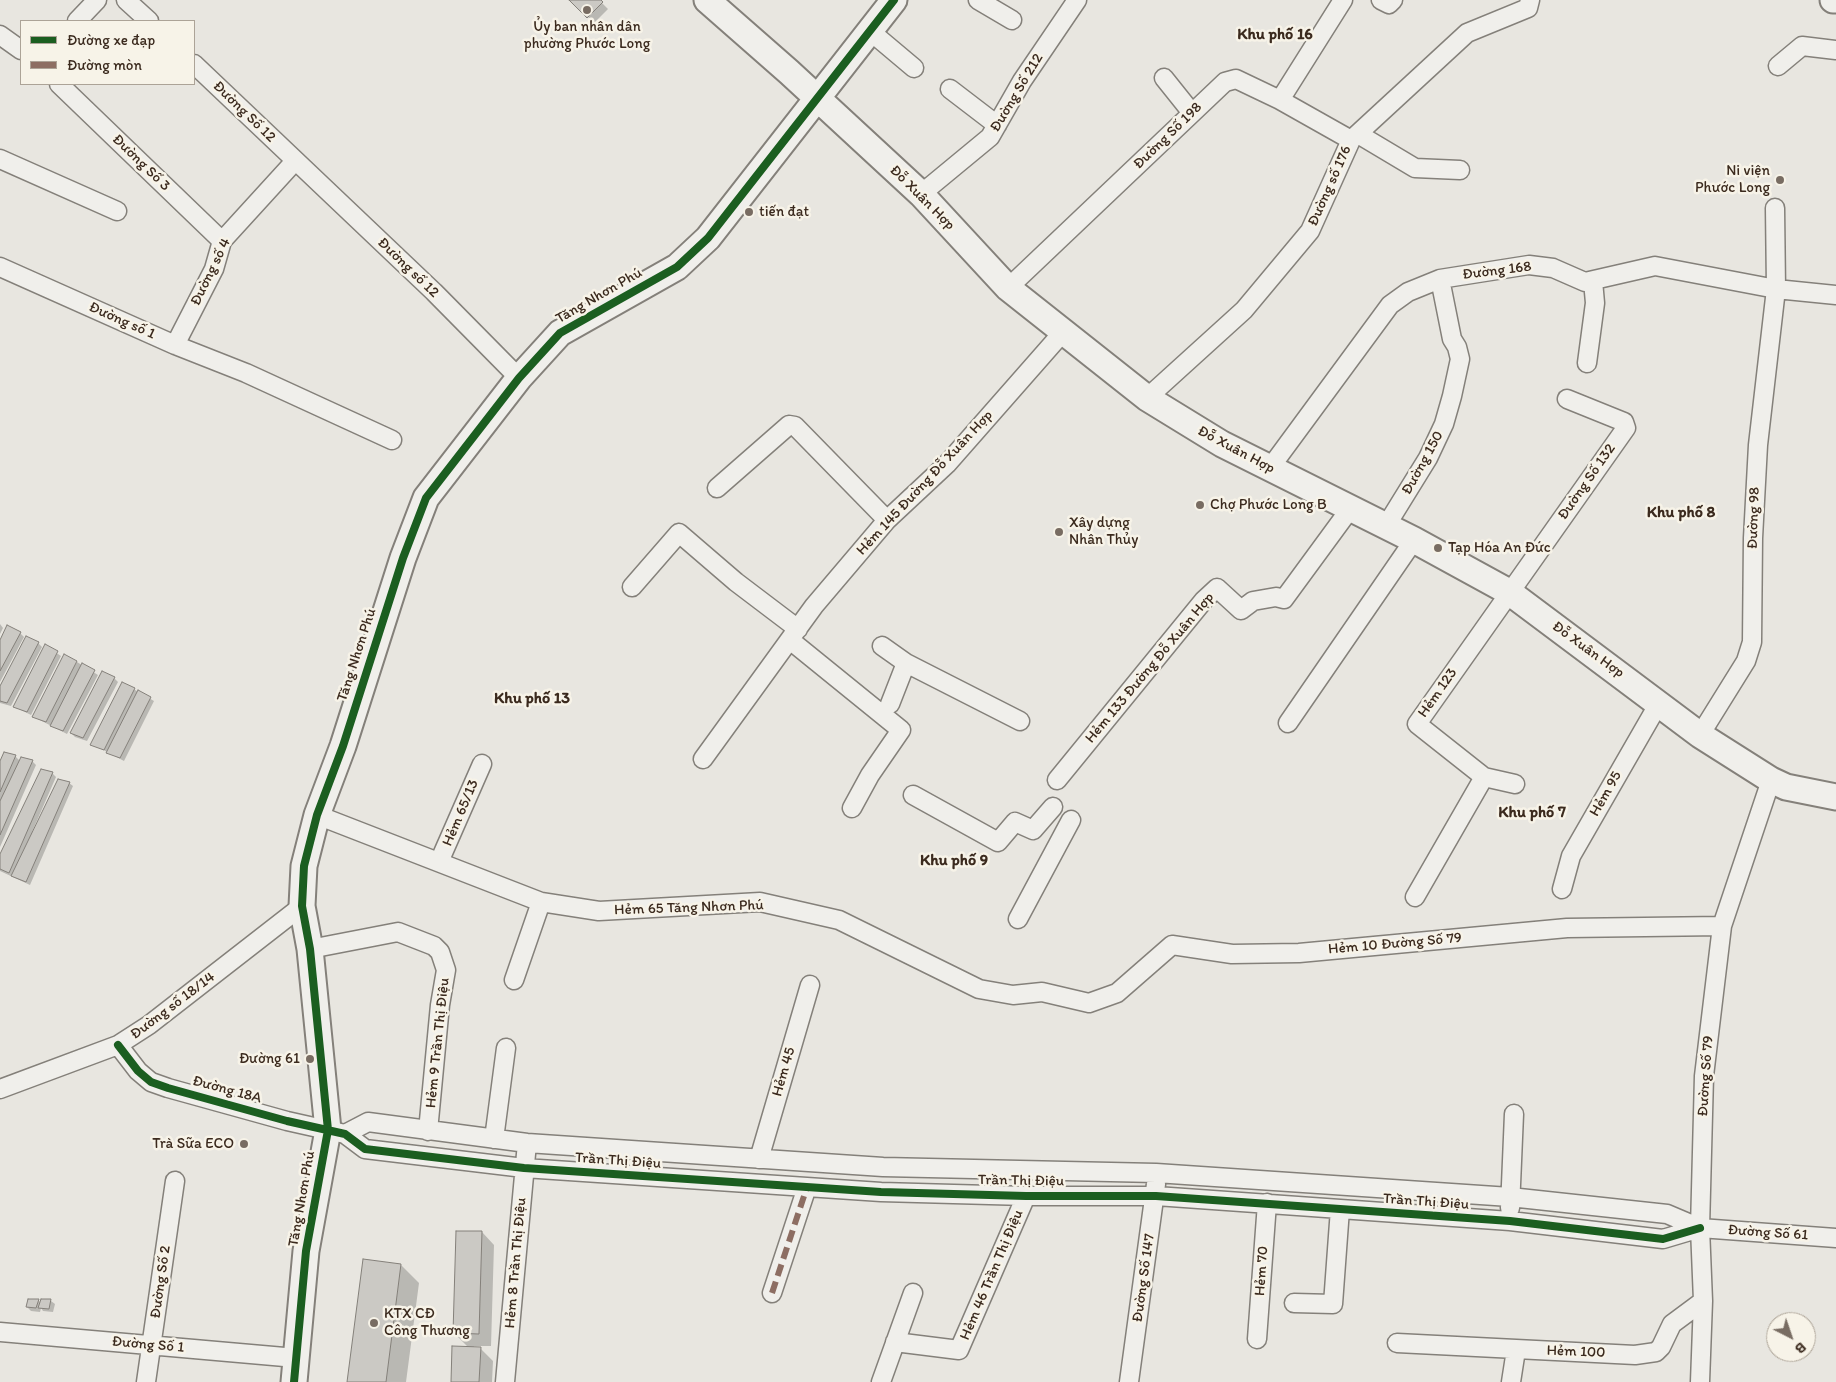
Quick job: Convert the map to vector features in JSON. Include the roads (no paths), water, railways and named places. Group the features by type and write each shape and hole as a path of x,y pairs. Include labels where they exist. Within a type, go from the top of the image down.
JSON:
{"street":[{"path":"78,20 97,0"},
{"path":"126,0 147,20"},
{"name":"Đỗ Xuân Hợp","path":"707,0 921,194 1008,288 1147,398 1222,444 1414,540 1509,592 1659,702 1700,735 1771,780 1786,787 1836,797"},
{"name":"Tăng Nhơn Phú","path":"295,1370 306,1251 337,1132 302,906 304,866 317,815 343,746 403,558 426,498 519,378 560,333 677,267 708,238 894,0"},
{"path":"978,0 1012,20"},
{"name":"Đường Số 212","path":"921,194 990,138 1022,81 1077,0"},
{"path":"1280,100 1343,0"},
{"path":"1381,0 1389,4 1393,0"},
{"name":"Đường số 176","path":"1147,398 1244,310 1310,231 1355,137 1467,32 1528,8 1530,0"},
{"path":"870,31 914,68"},
{"path":"0,35 20,49"},
{"path":"1778,66 1802,46 1836,50"},
{"name":"Đường Số 12","path":"195,65 295,160"},
{"path":"1164,78 1192,113"},
{"name":"Đường Số 198","path":"1008,288 1225,82 1236,79 1415,168 1460,170"},
{"name":"Đường Số 3","path":"61,85 222,242"},
{"path":"950,89 996,125"},
{"path":"0,159 117,211"},
{"name":"Đường số 4","path":"176,345 214,269 222,242 295,160"},
{"name":"Đường số 12","path":"295,160 434,292 519,378"},
{"name":"Đường 98","path":"1700,735 1746,661 1752,642 1752,538 1758,445 1776,289 1775,208"},
{"name":"Đường 168","path":"1270,468 1390,305 1408,292 1440,279 1529,265 1553,268 1586,282 1655,266 1776,289 1836,295"},
{"name":"Đường số 1","path":"0,267 392,440"},
{"name":"Đường 150","path":"1386,526 1428,458 1444,424 1452,396 1460,359 1457,347 1452,339 1440,279"},
{"path":"1587,363 1595,303 1592,281"},
{"name":"Hẻm 145 Đường Đỗ Xuân Hợp","path":"704,759 814,606 887,520 947,464 1063,332"},
{"name":"Đường Số 132","path":"1509,592 1626,428 1624,422 1567,399"},
{"path":"717,488 789,425 795,426 887,520"},
{"name":"Hẻm 133 Đường Đỗ Xuân Hợp","path":"1057,780 1204,600 1217,588 1241,610 1253,600 1276,597 1284,599 1350,509"},
{"path":"632,587 679,533 900,730 870,775 852,808"},
{"path":"1288,723 1414,540"},
{"name":"Hẻm 123","path":"1509,592 1416,724 1484,777 1515,784"},
{"path":"882,646 906,663 1020,721"},
{"path":"890,704 906,663"},
{"name":"Hẻm 95","path":"1562,889 1571,856 1659,702"},
{"name":"Hẻm 65/13","path":"439,862 482,764"},
{"path":"1415,897 1484,777"},
{"name":"Đường Số 79","path":"1700,1382 1703,1301 1700,1228 1704,1076 1722,926 1771,780"},
{"path":"913,795 998,842 1015,822 1033,830 1053,807"},
{"name":"Hẻm 65 Tăng Nhơn Phú","path":"317,815 541,902 599,911 760,902 839,920 979,989 1014,995 1042,992 1088,1003"},
{"path":"1018,919 1071,820"},
{"path":"514,980 541,902"},
{"name":"Đường số 18/14","path":"0,1089 118,1045 150,1025 302,906"},
{"name":"Hẻm 10 Đường Số 79","path":"1088,1003 1117,993 1172,945 1232,954 1299,953 1567,928 1722,926"},
{"name":"Hẻm 9 Trần Thị Điệu","path":"310,949 398,932 434,946 442,956 446,970 440,1005 428,1131"},
{"name":"Hẻm 45","path":"758,1159 810,985"},
{"name":"Đường 18A","path":"118,1045 138,1071 151,1082 337,1132"},
{"path":"494,1139 506,1048"},
{"path":"1510,1221 1514,1114"},
{"name":"Trần Thị Điệu","path":"337,1132 368,1122 527,1143 758,1159 883,1167 1156,1173 1510,1197 1667,1214 1700,1228"},
{"name":"Trần Thị Điệu","path":"337,1132 365,1149 524,1168 881,1192 1026,1196 1156,1196 1510,1221 1663,1239 1700,1228"},
{"name":"Hẻm 8 Trần Thị Điệu","path":"505,1382 527,1143"},
{"path":"881,1192 883,1167"},
{"name":"Đường Số 147","path":"1129,1382 1156,1196 1156,1173"},
{"name":"Đường Số 2","path":"146,1382 175,1181"},
{"path":"772,1293 808,1187"},
{"name":"Hẻm 46 Trần Thị Điệu","path":"896,1342 960,1350 1026,1196"},
{"name":"Hẻm 70","path":"1256,1339 1267,1203"},
{"path":"1294,1302 1333,1304 1340,1209"},
{"name":"Đường Số 61","path":"1700,1228 1836,1238"},
{"path":"881,1382 913,1293"},
{"name":"Hẻm 100","path":"1397,1343 1635,1355 1656,1352 1661,1347 1672,1324 1703,1301"},
{"name":"Đường Số 1","path":"0,1332 151,1345 295,1370"},
{"path":"1511,1382 1516,1350"}],"place":[{"name":"Ủy ban nhân dân phường Phước Long","path":"587,10"},
{"name":"Ni viện Phước Long","path":"1780,180"},
{"name":"tiến đạt","path":"749,212"},
{"name":"Chợ Phước Long B","path":"1200,505"},
{"name":"Xây dựng Nhân Thủy","path":"1059,532"},
{"name":"Tạp Hóa An Đức","path":"1438,548"},
{"name":"Đường 61","path":"310,1059"},
{"name":"Trà Sữa ECO","path":"244,1144"},
{"name":"KTX CĐ Công Thương","path":"374,1323"}],"district":[{"name":"Khu phố 16","path":"1275,35"},
{"name":"Khu phố 8","path":"1681,513"},
{"name":"Khu phố 13","path":"532,699"},
{"name":"Khu phố 7","path":"1532,813"},
{"name":"Khu phố 9","path":"954,861"}]}
